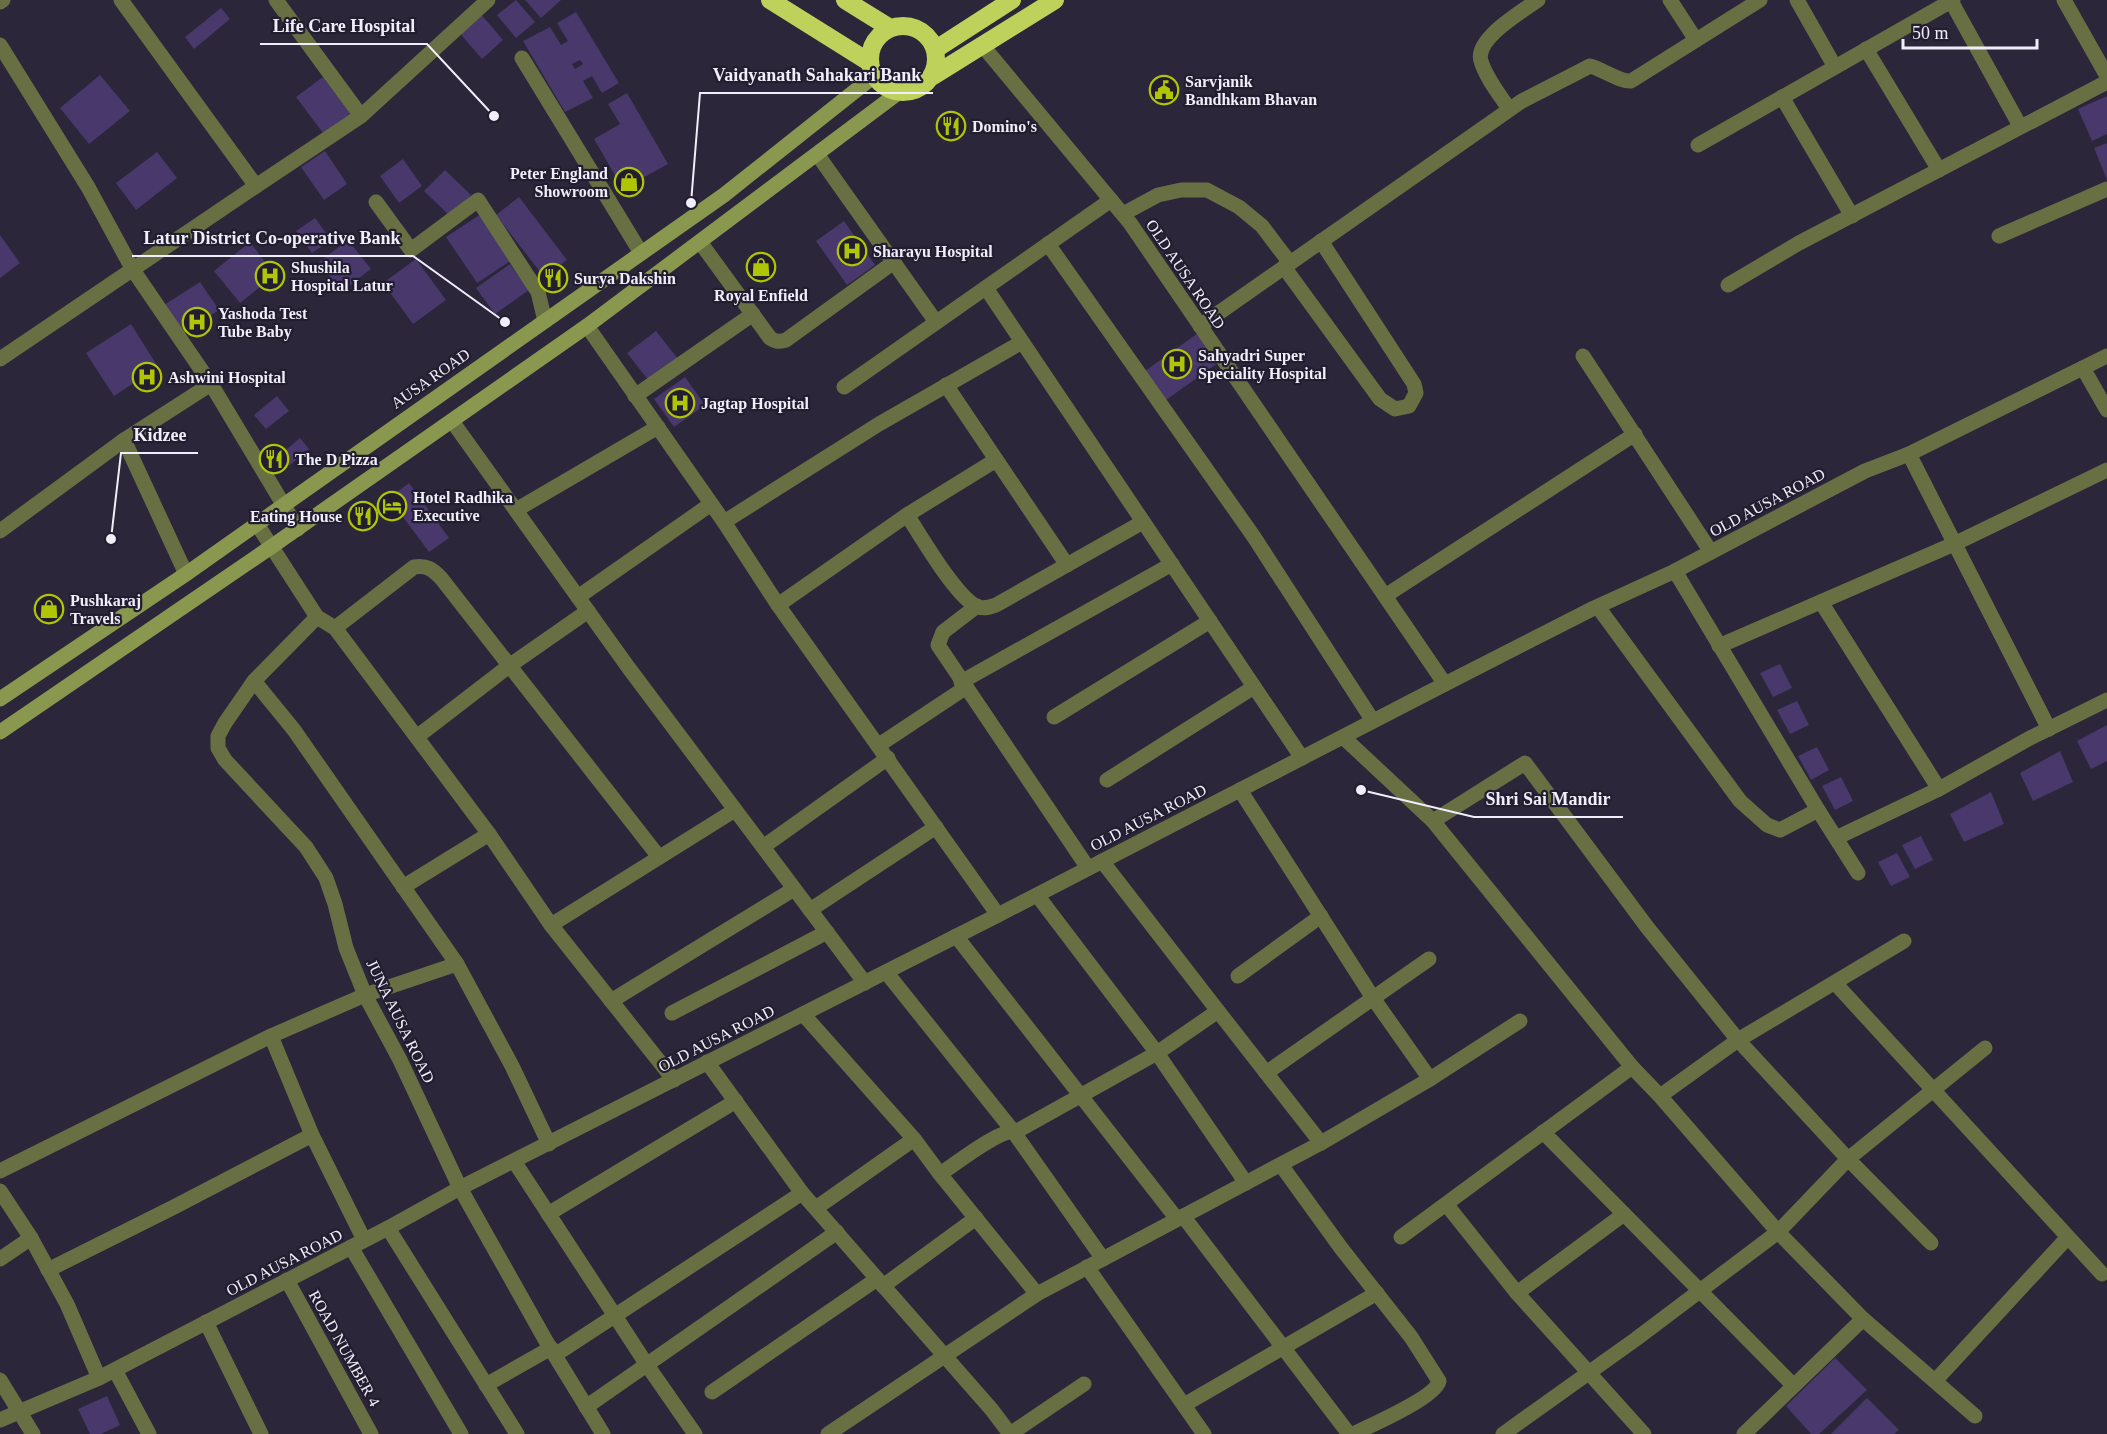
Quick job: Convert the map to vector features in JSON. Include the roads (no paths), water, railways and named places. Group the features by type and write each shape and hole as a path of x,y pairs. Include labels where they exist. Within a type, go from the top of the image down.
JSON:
{"highway":[{"path":"771,0 872,69 884,87 898,93 912,92 924,86 933,76 1055,0"},
{"path":"845,0 890,28"},
{"path":"936,49 1012,0"},
{"path":"872,69 871,48 878,36 890,28 904,25 917,28 936,49 937,63 933,76"}],"main road":[{"name":"AUSA ROAD","path":"0,699 186,574 724,195 872,69"},
{"path":"0,732 271,548 587,326 898,93"}],"street":[{"path":"121,0 256,186"},
{"path":"276,0 361,116"},
{"path":"0,359 361,116 488,0"},
{"path":"1670,0 1696,40"},
{"path":"1200,326 1522,100 1590,66 1625,81 1631,81 1760,0"},
{"path":"1797,0 1835,67"},
{"path":"2064,0 2107,76"},
{"path":"1698,145 1952,1 2020,126"},
{"path":"1509,109 1480,60 1483,45 1494,32 1532,2"},
{"path":"0,45 88,187 133,270 212,384 298,529"},
{"name":"OLD AUSA ROAD","path":"982,45 1123,214 1445,684"},
{"path":"1866,49 1939,170"},
{"path":"522,58 641,253"},
{"path":"1728,285 1799,243 2107,82"},
{"path":"1782,97 1852,216"},
{"path":"817,154 936,322"},
{"path":"1999,236 2107,189"},
{"path":"1123,214 1158,195 1181,190 1207,190 1239,207 1262,226 1380,399 1395,409 1409,406 1416,393 1414,384 1321,241"},
{"path":"376,202 411,250 478,200 538,292 545,321"},
{"path":"844,387 1111,200"},
{"path":"700,242 775,341 786,340 894,262"},
{"path":"1048,244 1254,537 1372,721"},
{"path":"986,288 1302,758"},
{"path":"635,396 753,314"},
{"path":"587,326 724,522 778,605 998,915"},
{"path":"724,522 879,424 1022,342"},
{"path":"1583,356 1712,552"},
{"name":"OLD AUSA ROAD","path":"0,1420 115,1370 460,1188 998,915 1372,721 1598,607 1675,571 1865,471 1909,454 2107,356"},
{"path":"2083,368 2107,410"},
{"path":"0,531 124,440 212,384"},
{"path":"946,385 1067,565"},
{"path":"452,421 588,611 865,983"},
{"path":"516,510 658,427"},
{"path":"1385,596 1635,434"},
{"path":"124,440 186,574"},
{"path":"1909,454 2049,729"},
{"path":"778,605 907,515 996,460"},
{"path":"1719,646 1954,544 2107,470"},
{"path":"578,597 711,504"},
{"path":"907,515 954,585 968,601 986,608 996,605 1143,522"},
{"path":"257,524 317,617 335,628 418,736 551,925 674,1080"},
{"path":"879,745 963,685 1172,564"},
{"path":"335,628 414,567 424,566 441,578 659,857"},
{"path":"1675,571 1858,873"},
{"path":"1821,602 1939,789"},
{"path":"977,606 943,632 938,645 1088,868"},
{"path":"1598,607 1740,801 1767,825 1780,830 1818,810"},
{"path":"418,736 509,666 588,611"},
{"name":"JUNA AUSA ROAD","path":"317,617 254,681 218,736 218,748 225,760 306,847 326,878 336,904 346,948 365,995 400,1060 460,1188 553,1352 603,1434"},
{"path":"1054,717 1210,621"},
{"path":"254,681 294,730 457,964 512,1066 549,1144"},
{"path":"1107,780 1254,687"},
{"path":"1836,838 1939,789 2107,700"},
{"path":"1343,737 1433,821 1632,1068 1660,1096 1778,1232 1863,1319 1975,1416"},
{"path":"763,847 888,758"},
{"path":"1433,821 1524,763 1647,927 1738,1040 1848,1159 1931,1243"},
{"path":"1240,790 1373,998 1430,1079"},
{"path":"551,925 735,810"},
{"path":"810,910 936,827"},
{"path":"404,887 489,834"},
{"path":"1102,861 1321,1143"},
{"path":"611,1001 794,889"},
{"path":"1037,895 1157,1053 1246,1183"},
{"path":"1238,976 1321,916"},
{"path":"672,1013 827,932"},
{"path":"956,936 1079,1096 1180,1218 1351,1434 1426,1397 1438,1386 1437,1375 1281,1165"},
{"path":"1660,1096 1738,1040 1904,941"},
{"path":"1266,1073 1429,959"},
{"path":"0,1171 272,1036 365,995 457,964"},
{"path":"886,972 1013,1131 1103,1258"},
{"path":"1835,983 2102,1274"},
{"path":"940,1174 996,1138 1019,1130 1157,1053 1218,1011"},
{"path":"803,1014 914,1139 1037,1294"},
{"path":"828,1434 1037,1294 1321,1143 1430,1079 1520,1021"},
{"path":"272,1036 357,1244 461,1434"},
{"path":"1503,1434 1778,1232 1848,1159 1985,1048"},
{"path":"707,1062 802,1192 992,1410 1010,1434 1084,1384"},
{"path":"1401,1237 1632,1068"},
{"path":"548,1214 735,1101"},
{"path":"1543,1132 1793,1385"},
{"path":"48,1270 312,1135"},
{"path":"816,1208 914,1139"},
{"path":"514,1161 647,1365 695,1434"},
{"path":"0,1191 31,1238 67,1304 99,1378"},
{"path":"486,1385 553,1352 615,1316 802,1192"},
{"path":"1446,1204 1517,1293 1644,1434"},
{"path":"1517,1293 1624,1214"},
{"path":"712,1392 976,1218"},
{"path":"388,1228 517,1434"},
{"path":"586,1407 837,1232"},
{"path":"1935,1381 2068,1237"},
{"path":"0,1259 31,1238"},
{"path":"1087,1267 1204,1434"},
{"name":"ROAD NUMBER 4","path":"287,1280 372,1434"},
{"path":"1184,1405 1377,1293"},
{"path":"1744,1434 1863,1319"},
{"path":"206,1322 261,1434"},
{"path":"115,1370 149,1434"},
{"path":"0,1380 33,1434"}],"place":[{"name":"Sarvjanik Bandhkam Bhavan","path":"1164,90"},
{"name":"Life Care Hospital","path":"494,116"},
{"name":"Domino's","path":"951,126"},
{"name":"Peter England Showroom","path":"629,182"},
{"name":"Vaidyanath Sahakari Bank","path":"691,203"},
{"name":"Sharayu Hospital","path":"852,251"},
{"name":"Royal Enfield","path":"761,267"},
{"name":"Shushila Hospital Latur","path":"270,276"},
{"name":"Surya Dakshin","path":"553,278"},
{"name":"Yashoda Test Tube Baby","path":"197,322"},
{"name":"Latur District Co-operative Bank","path":"505,322"},
{"name":"Sahyadri Super Speciality Hospital","path":"1177,364"},
{"name":"Ashwini Hospital","path":"147,377"},
{"name":"Jagtap Hospital","path":"680,403"},
{"name":"The D Pizza","path":"274,459"},
{"name":"Hotel Radhika Executive","path":"392,506"},
{"name":"Eating House","path":"363,516"},
{"name":"Kidzee","path":"111,539"},
{"name":"Pushkaraj Travels","path":"49,609"},
{"name":"Shri Sai Mandir","path":"1361,790"}]}
